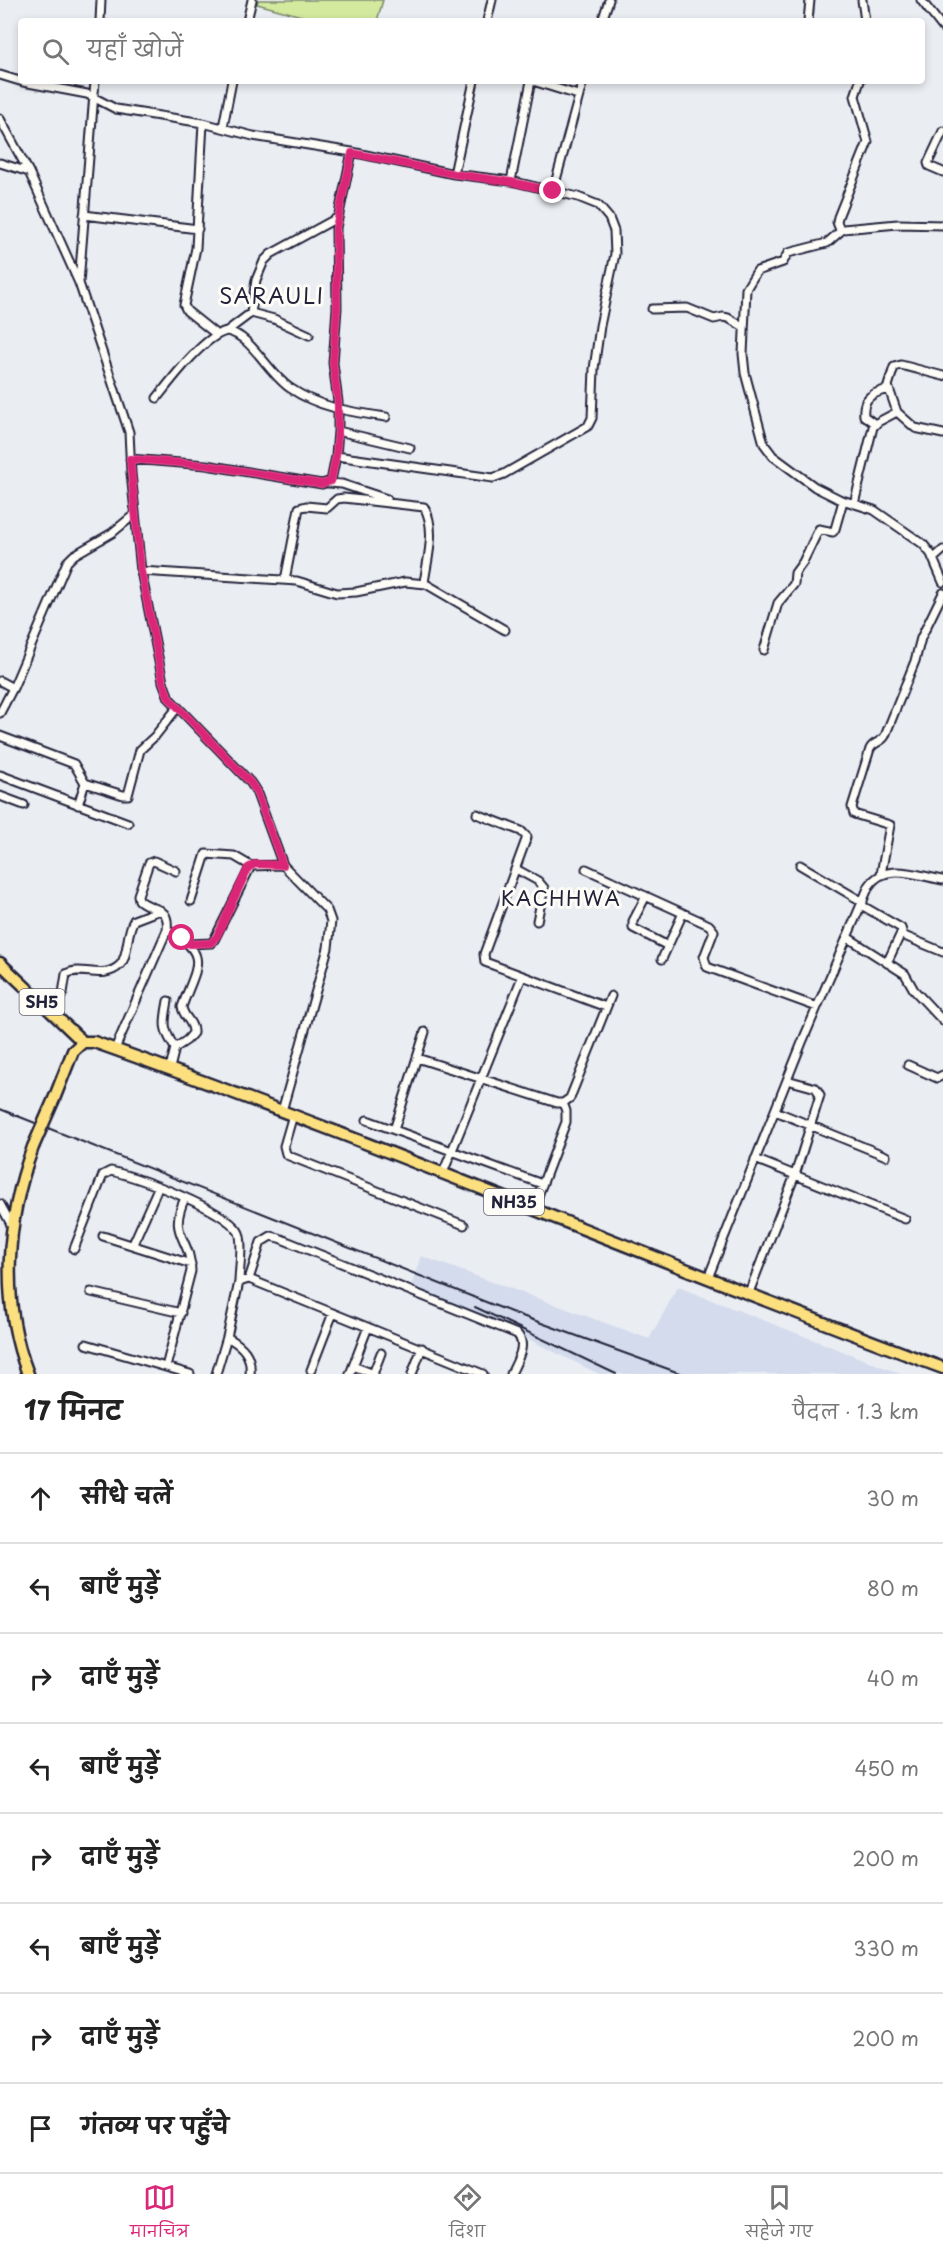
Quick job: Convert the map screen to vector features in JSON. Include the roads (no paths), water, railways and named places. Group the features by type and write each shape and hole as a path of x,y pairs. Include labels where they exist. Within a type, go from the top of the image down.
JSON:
{"main road":[{"name":"SH5","path":"0,963 83,1042"},
{"name":"NH35","path":"83,1042 94,1042 170,1068 443,1173 748,1295 943,1368"},
{"path":"28,1374 18,1343 10,1295 11,1224 22,1176 33,1147 73,1051 83,1042"}],"street":[{"path":"100,18 101,0"},
{"path":"248,18 252,0"},
{"path":"488,18 492,0"},
{"path":"603,18 609,0"},
{"path":"808,18 810,0"},
{"path":"862,0 865,18"},
{"path":"921,0 943,28"},
{"path":"0,75 18,80"},
{"path":"34,84 87,94 116,109 203,123 253,136 553,191 586,199 598,205 609,218 614,231 615,262 600,326 590,425 493,478 336,456"},
{"path":"79,283 95,84"},
{"path":"223,127 231,84"},
{"path":"454,174 473,84"},
{"path":"511,182 531,84"},
{"path":"543,84 578,94"},
{"path":"553,191 582,84"},
{"path":"840,230 838,217 868,142 855,96 859,84"},
{"path":"0,119 29,172 79,283 130,436 130,459 141,571 163,682 169,698 250,782 256,791 283,865 327,910 331,921 331,933 282,1111"},
{"path":"203,123 197,202 198,230 184,305 187,311 217,335"},
{"path":"943,131 928,163 929,166 943,172"},
{"path":"329,483 336,456 338,431 333,363 337,308 335,248 337,218 352,153"},
{"path":"0,163 29,172"},
{"path":"84,215 198,230"},
{"path":"157,398 187,362 217,335 251,313 256,280 264,261 337,218"},
{"path":"943,225 898,224 840,230 830,241 788,253 783,262 757,271 746,289 743,354 745,372 764,444 773,456 815,487 843,501 878,512 923,544 933,559 943,582"},
{"path":"652,309 687,308 714,319 728,318 744,327"},
{"path":"251,313 274,319 309,335"},
{"path":"226,331 242,336 272,373 310,401 338,410 386,417"},
{"path":"943,376 899,365 892,369 888,388 897,412 915,428 943,434"},
{"path":"875,424 864,416 866,401 872,393 888,388"},
{"path":"854,504 875,424 897,412"},
{"path":"338,431 410,448"},
{"path":"130,459 206,465 322,484 342,484 401,504"},
{"path":"285,580 300,507 327,508 337,499 344,498 422,506 427,513 430,538 424,583"},
{"path":"764,650 778,603 794,584 795,573 819,529 833,532 835,529 843,501"},
{"path":"0,713 67,562 74,555 112,533 135,514"},
{"path":"933,559 943,550"},
{"path":"141,571 285,580 301,582 337,593 405,582 424,583 505,630"},
{"path":"881,874 890,825 856,815 852,807 870,749 872,745 882,741 885,736 915,661 921,638 943,593"},
{"path":"0,681 13,688"},
{"path":"0,736 74,764 85,783 128,795 140,750 155,736 177,708"},
{"path":"0,775 128,823"},
{"path":"78,804 85,783"},
{"path":"0,796 24,805"},
{"path":"477,814 526,834 526,842 484,958 488,964 606,1007"},
{"path":"191,901 206,854 234,856 251,866 283,865"},
{"path":"115,1049 167,930 166,915 139,900 138,895 148,865 154,861 176,871"},
{"path":"800,865 901,928 902,935 887,963"},
{"path":"167,930 190,944 211,943 251,866"},
{"path":"586,868 713,928 704,957 707,968 817,1007"},
{"path":"516,869 538,881 544,888 537,921"},
{"path":"708,1278 817,1007 874,879 888,871 943,880"},
{"path":"646,896 633,921 633,928 668,946"},
{"path":"52,1012 63,993 66,974 74,971 98,974 119,966 124,958 134,920 160,910"},
{"path":"662,959 682,913"},
{"path":"902,935 943,952"},
{"path":"847,938 905,974 914,990 943,1021"},
{"path":"170,1068 175,1048 193,1033 192,1023 183,1011 197,969 197,960 190,944"},
{"path":"443,1173 522,977"},
{"path":"417,1058 563,1103 570,1098 611,996"},
{"path":"168,1001 164,1026 175,1048"},
{"path":"394,1130 425,1032"},
{"path":"908,1065 937,1078 943,1075"},
{"path":"748,1295 795,1175 820,1092 816,1088 787,1080"},
{"path":"533,1209 566,1122 563,1103"},
{"path":"775,1111 886,1156"},
{"path":"293,1115 284,1146 289,1156 464,1225"},
{"path":"367,1120 542,1184"},
{"path":"755,1159 905,1219"},
{"path":"74,1249 94,1194 103,1175 107,1172 119,1173 185,1198 216,1213 238,1231 241,1238 239,1282 216,1374"},
{"path":"134,1245 158,1188"},
{"path":"166,1367 190,1278 191,1264 177,1224 179,1211 185,1198"},
{"path":"0,1204 11,1224"},
{"path":"103,1236 191,1264"},
{"path":"249,1279 261,1242 271,1236 279,1238 517,1334 523,1346 511,1374"},
{"path":"239,1282 249,1279 483,1374"},
{"path":"91,1292 182,1313"},
{"path":"311,1370 333,1312"},
{"path":"350,1374 368,1327"},
{"path":"227,1337 247,1353 250,1360 250,1374"},
{"path":"86,1344 190,1374"},
{"path":"412,1374 422,1348"},
{"path":"353,1366 373,1374 381,1353"}],"railway":[{"path":"0,1109 511,1312 682,1374"},
{"path":"475,1307 616,1374"}],"district":[{"name":"SARAULI","path":"272,297"},
{"name":"KACHHWA","path":"561,899"}]}
